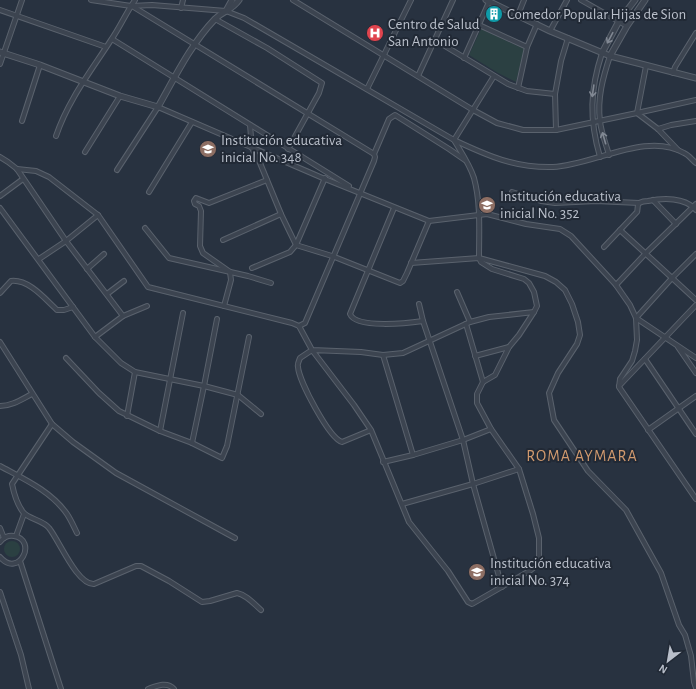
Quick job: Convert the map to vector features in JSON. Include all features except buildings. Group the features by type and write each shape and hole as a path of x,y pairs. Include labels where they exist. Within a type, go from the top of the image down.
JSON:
{"street":[{"path":"0,64 2,52 22,0"},
{"path":"91,0 131,6 152,4 181,8 226,11 244,18 454,140 489,156 512,164 536,167 555,167 609,155 644,145 660,146 678,150 686,154 696,163"},
{"path":"56,136 64,114 135,0"},
{"path":"181,8 183,0"},
{"path":"226,11 232,0"},
{"path":"117,170 158,107 195,45 215,19 234,7 239,0"},
{"path":"293,0 473,110 498,123 522,130 556,130 600,122 696,100"},
{"path":"367,89 411,0"},
{"path":"418,76 453,0"},
{"path":"518,15 524,0"},
{"path":"550,31 567,0"},
{"path":"581,0 627,26"},
{"path":"600,157 593,123 592,97 595,74 602,53 619,21 635,0"},
{"path":"609,155 600,122 599,97 603,76 610,56 627,26 646,0"},
{"path":"464,58 479,25 487,1 550,31 610,56 696,78"},
{"path":"131,6 374,154"},
{"path":"0,10 106,47"},
{"path":"215,19 267,48 322,83 308,114 288,149"},
{"path":"518,88 527,47 537,24"},
{"path":"479,25 527,47"},
{"path":"673,73 675,67 696,33"},
{"path":"556,130 555,94 561,61 568,38"},
{"path":"112,39 359,193"},
{"path":"434,40 508,84 527,91 555,94"},
{"path":"2,52 120,96 158,107 325,179 429,221 488,214 526,224 560,229 571,236 616,285 630,305 636,318 637,340 632,361 620,379 619,387 696,499"},
{"path":"22,121 40,65"},
{"path":"637,113 646,66"},
{"path":"454,140 494,76"},
{"path":"85,152 120,96"},
{"path":"637,113 658,129 678,150"},
{"path":"299,326 305,323 332,256 374,161 374,154 389,119 395,115 467,162"},
{"path":"658,129 696,121"},
{"path":"149,192 192,122"},
{"path":"250,125 252,148 296,245 332,256 400,282 403,281 429,221"},
{"path":"17,169 36,171 49,177 98,215 148,287 299,326 312,350 371,430 409,522 448,572 468,602 472,604 531,570 536,566 539,560 539,538 534,514 519,469 476,403 477,394 483,382 495,375 509,346 519,335 537,306 534,292 529,283 492,269 480,262 480,214 474,178 467,162 454,140"},
{"path":"0,157 17,169 66,240 123,316"},
{"path":"252,268 290,252 296,245 327,174"},
{"path":"0,196 23,179"},
{"path":"224,306 231,280 230,272 203,253 200,246 201,211 194,201 196,198 209,203 267,180"},
{"path":"512,192 541,201 555,203 596,201 639,203 668,198 695,207 646,253 616,285"},
{"path":"653,200 676,224"},
{"path":"604,247 637,212 639,203"},
{"path":"0,208 95,337 121,363 135,372 204,386 238,395 261,414"},
{"path":"394,208 350,314 351,318 368,323 404,323 423,321"},
{"path":"223,240 281,214"},
{"path":"39,259 98,215"},
{"path":"145,228 168,258 272,283"},
{"path":"620,230 696,300"},
{"path":"87,269 104,254"},
{"path":"636,318 696,254"},
{"path":"411,263 479,258 545,276 556,282 565,290 572,304 578,322 580,335 577,344 558,373 549,393 554,420 588,471 626,510 661,572 679,625 685,635 691,656 696,688"},
{"path":"0,293 11,281 23,281 57,310 64,310 73,306"},
{"path":"107,294 124,281"},
{"path":"457,292 470,322"},
{"path":"419,304 423,321 463,440 473,484 502,587"},
{"path":"619,387 696,305"},
{"path":"95,337 123,316 147,306"},
{"path":"371,430 342,442 337,439 322,420 309,398 298,368 300,358 312,350 361,352 382,356 403,353 470,322 488,317 534,312"},
{"path":"160,431 183,313"},
{"path":"636,318 696,358"},
{"path":"192,443 217,319"},
{"path":"466,324 483,382"},
{"path":"66,358 99,393 119,411 127,416 192,443 222,458 228,446 249,337"},
{"path":"0,342 52,424 73,442 116,473 235,538"},
{"path":"676,345 696,372"},
{"path":"475,356 509,346"},
{"path":"382,356 413,455"},
{"path":"645,360 696,434"},
{"path":"127,416 135,372"},
{"path":"0,406 13,404 32,394"},
{"path":"648,430 696,396"},
{"path":"52,424 12,484 15,497 24,514 49,527 64,554 83,580 90,584 94,584 136,566 141,566 169,581 202,602 237,593 244,595 260,610"},
{"path":"383,462 413,455 463,440 491,428"},
{"path":"0,466 40,488 59,504 77,533"},
{"path":"402,504 519,469"},
{"path":"16,536 24,514"},
{"path":"0,528 4,538"},
{"path":"0,542 4,538 11,535 16,536 23,541 25,545 25,554 20,561 9,563 0,558"},
{"path":"20,561 61,689"},
{"path":"0,592 22,655 29,689"},
{"path":"148,689 164,684 172,686 174,689"}],"green space":[{"path":"481,29 524,49 516,82 469,55"},
{"path":"12,541 18,543 20,549 18,555 12,557 6,555 4,549 6,543"}],"place":[{"name":"Comedor Popular Hijas de Sion","path":"494,14"},
{"name":"Centro de Salud San Antonio","path":"375,33"},
{"name":"Institución educativa inicial No. 348","path":"208,149"},
{"name":"Institución educativa inicial No. 352","path":"487,205"},
{"name":"Institución educativa inicial No. 374","path":"477,572"}],"district":[{"name":"ROMA AYMARA","path":"582,456"}]}
